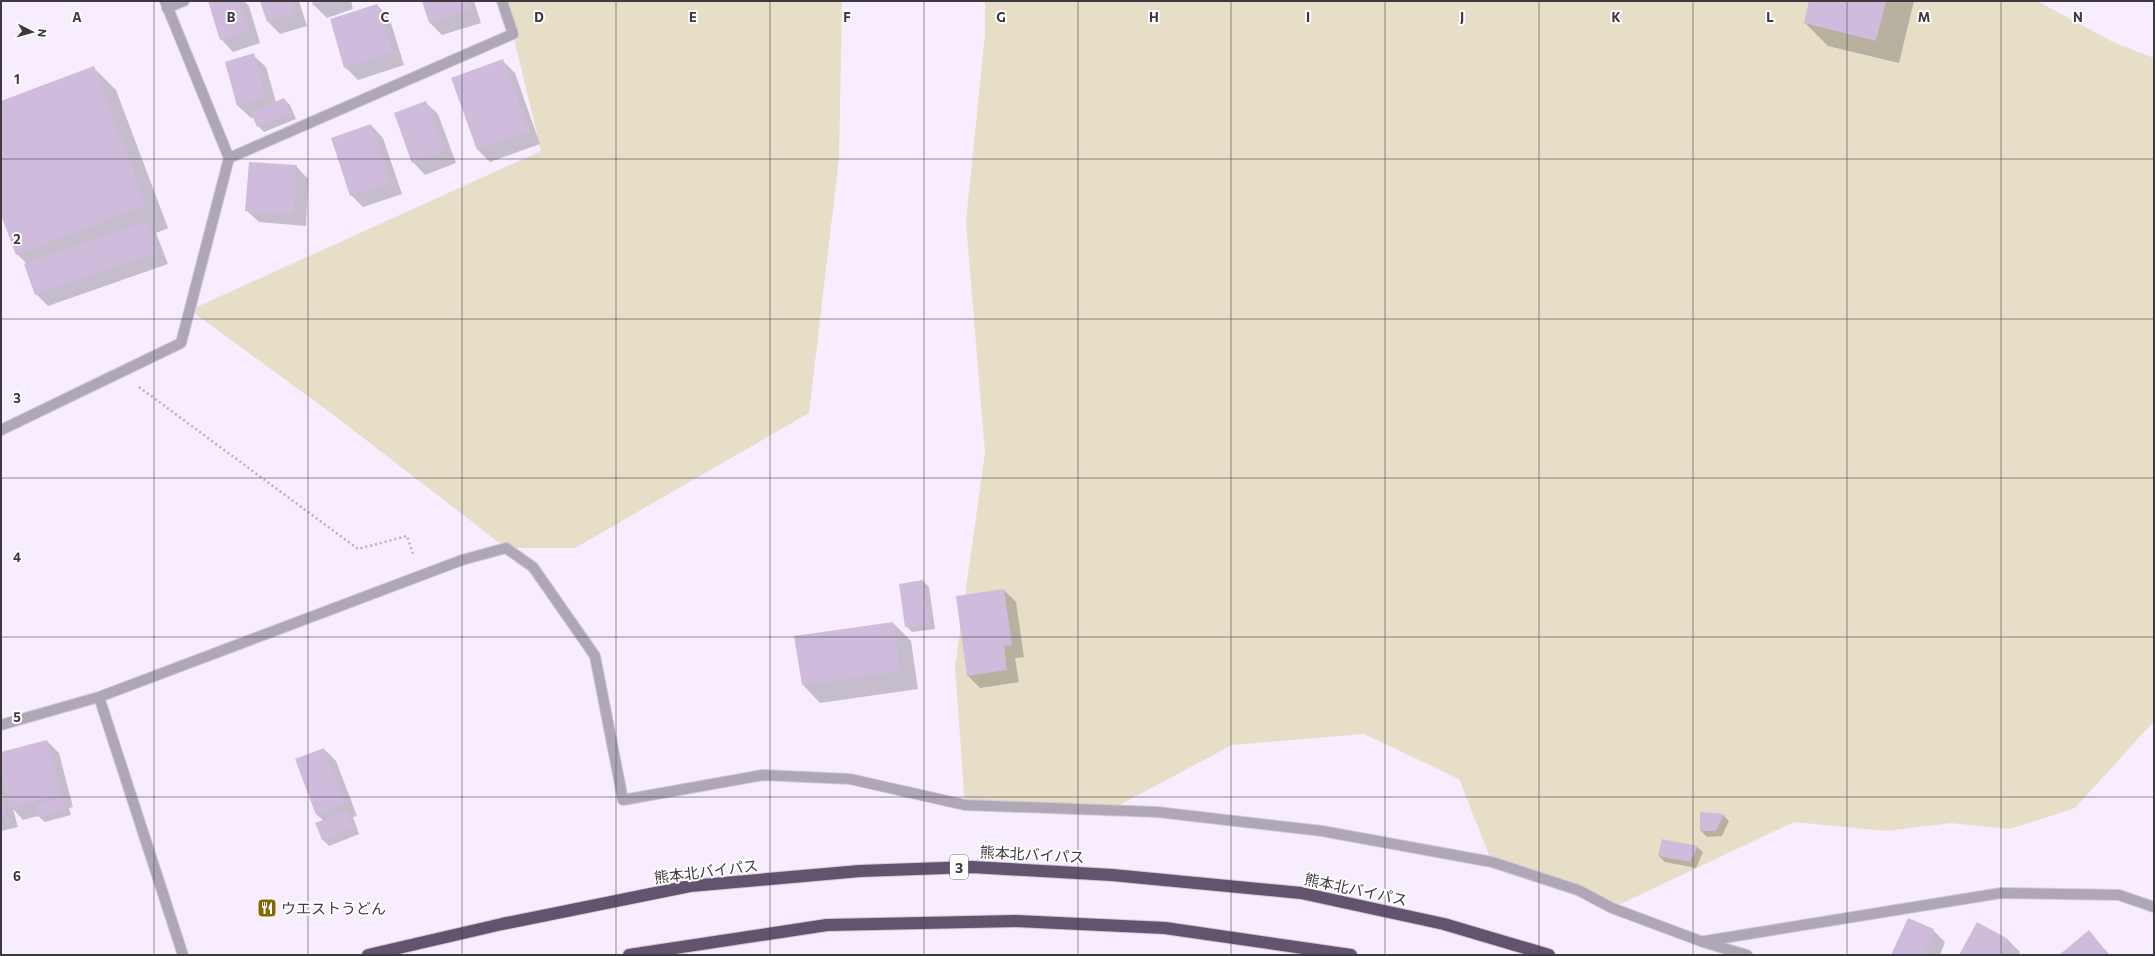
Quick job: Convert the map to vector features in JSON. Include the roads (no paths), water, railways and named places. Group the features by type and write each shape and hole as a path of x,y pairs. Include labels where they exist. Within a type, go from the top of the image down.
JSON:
{"highway":[{"name":"熊本北バイパス","path":"368,955 502,924 690,886 860,871 972,867 1112,875 1301,893 1444,924 1549,955"},
{"path":"629,955 827,925 1016,921 1165,928 1351,955"}],"street":[{"path":"1,430 181,343 229,158 166,4 184,1"},
{"path":"229,158 513,34 502,1"},
{"path":"1,725 99,697 462,560 506,548 534,567 595,656 623,800 763,775 850,779 966,805 1157,812 1322,831 1492,862 1578,890 1612,908 1703,942 1747,955"},
{"path":"99,697 183,955"},
{"path":"1703,942 2001,893 2119,895 2154,907"}],"place":[{"name":"ウエストうどん","path":"267,908"}]}
